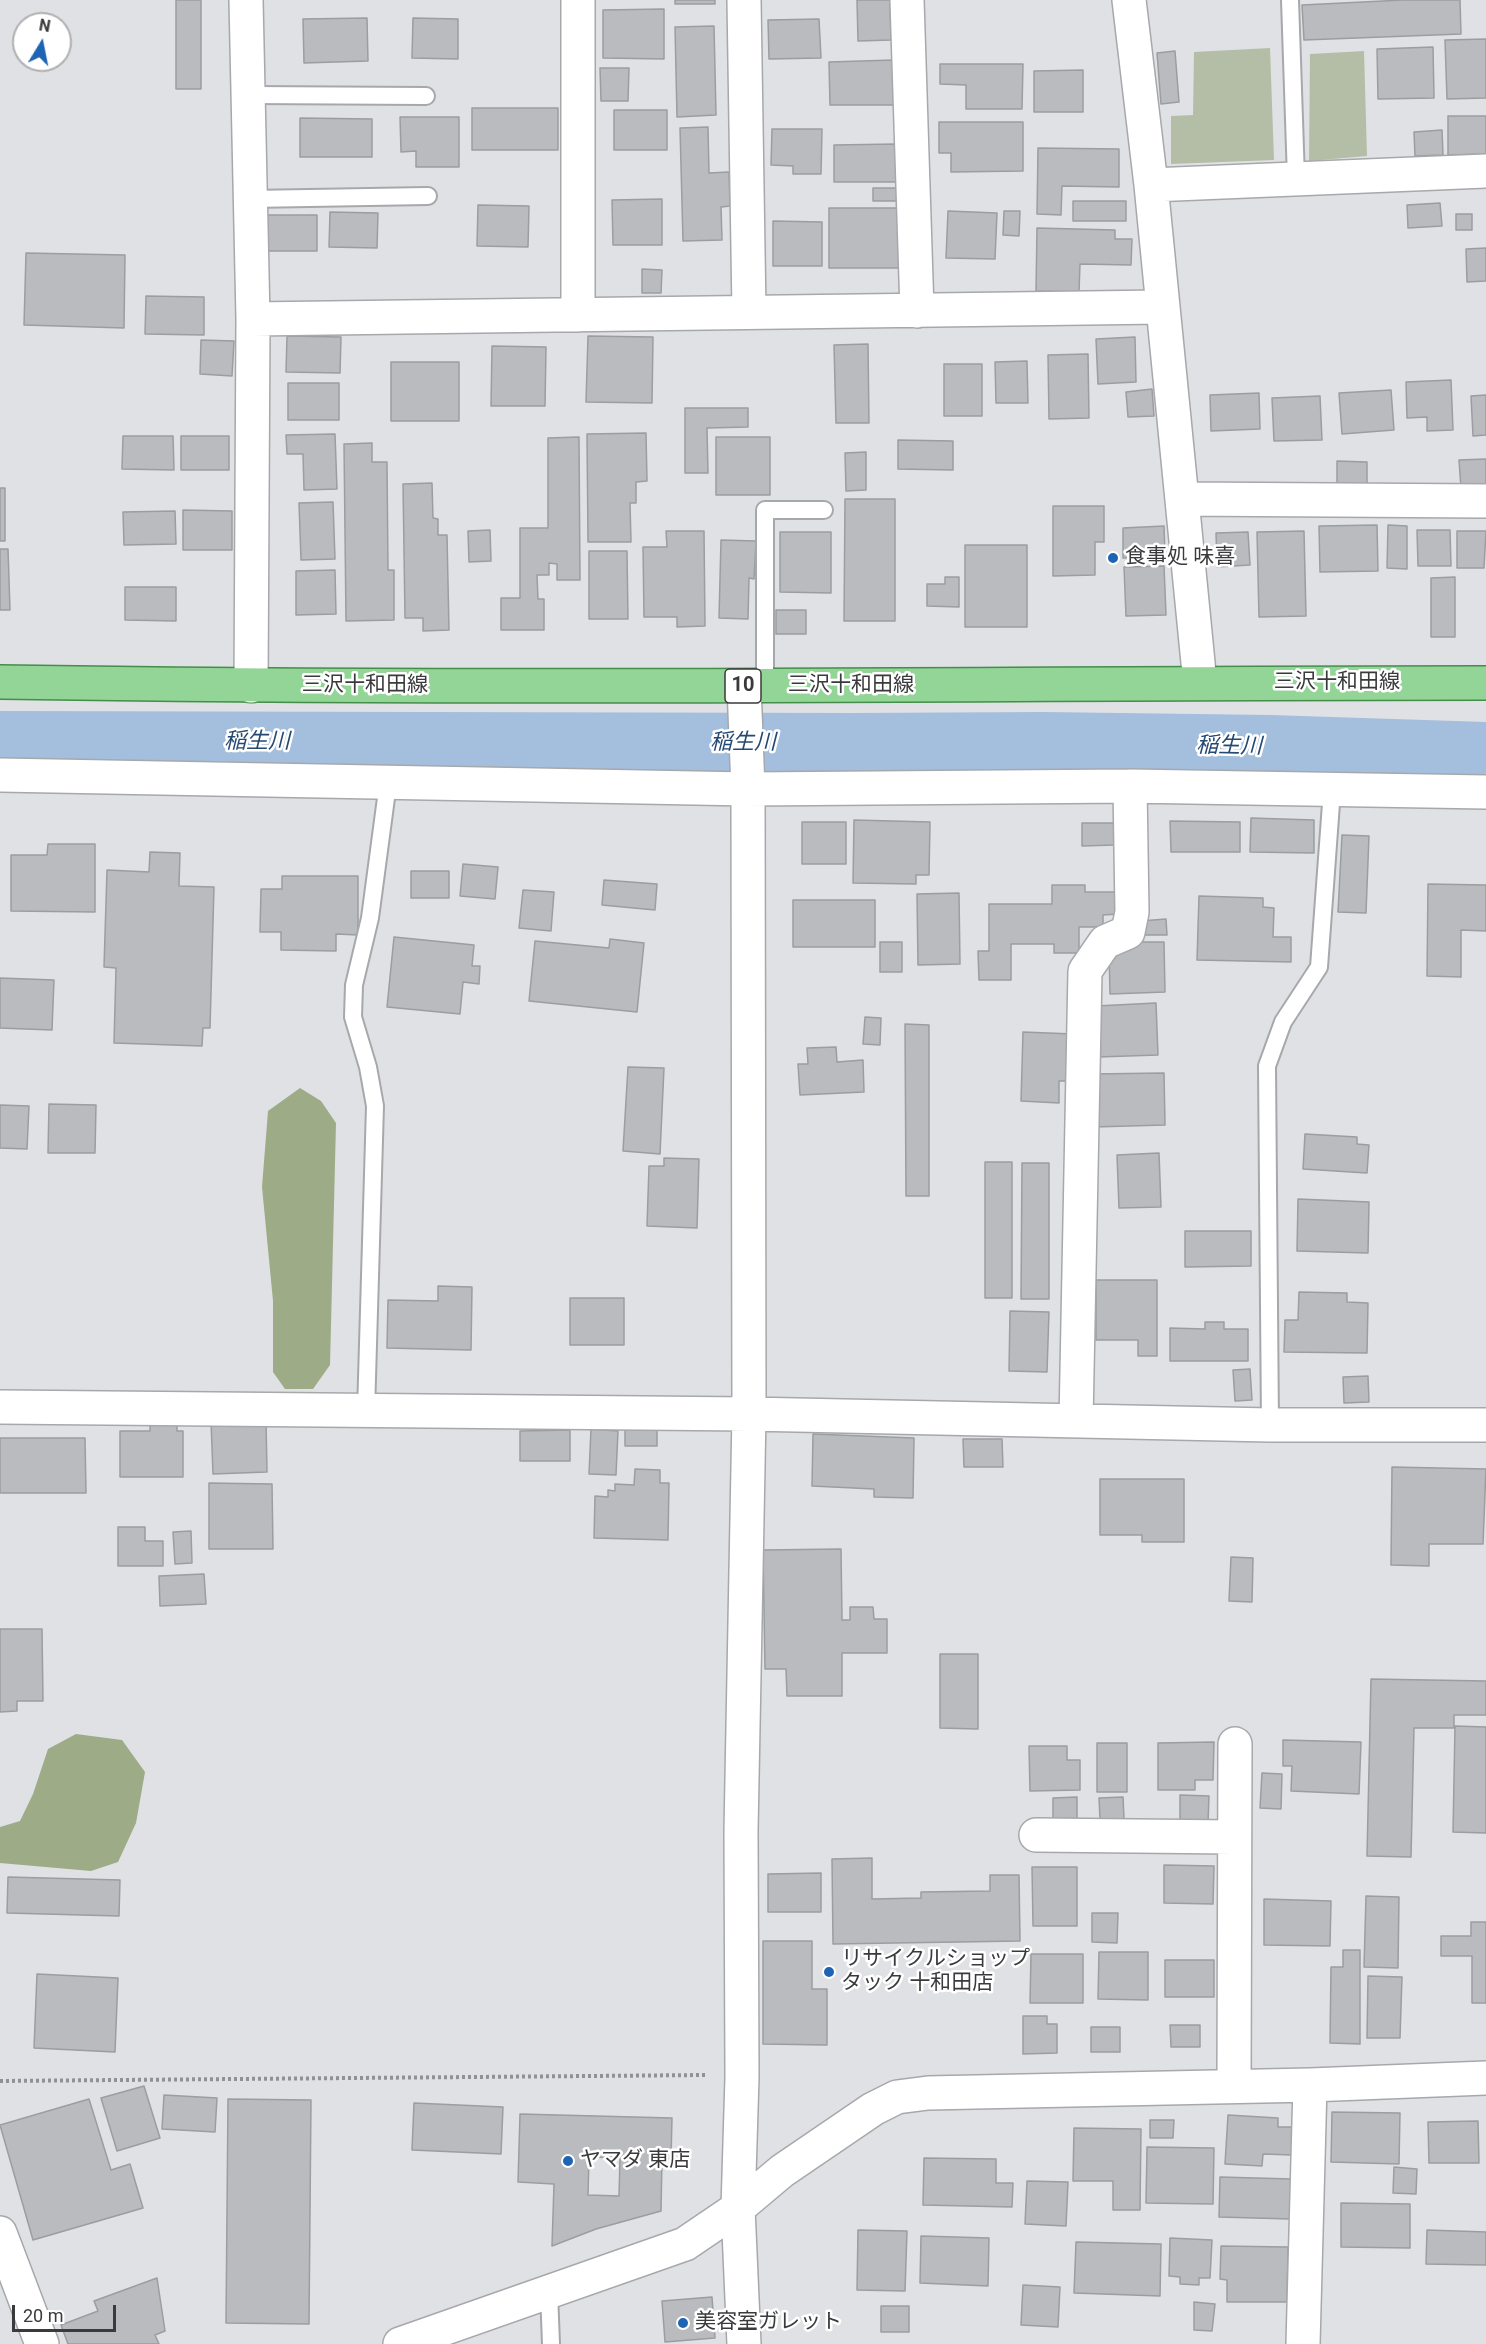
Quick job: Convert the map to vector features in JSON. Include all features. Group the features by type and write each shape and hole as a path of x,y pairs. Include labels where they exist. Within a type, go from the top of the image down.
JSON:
{"main road":[{"name":"三沢十和田線","path":"0,682 251,686 754,687 1486,683"}],"street":[{"path":"246,0 252,319 251,686"},
{"path":"578,0 578,315"},
{"path":"744,0 749,312"},
{"path":"907,0 917,310"},
{"path":"1129,0 1151,185 1200,683"},
{"path":"1151,185 1486,171"},
{"path":"252,319 1162,307"},
{"path":"1182,500 1486,501"},
{"path":"744,2344 738,2208 742,2077 741,1831 749,1414 745,724 754,687"},
{"path":"0,775 388,783 747,782 1486,792"},
{"path":"1076,1421 1085,971 1105,942 1128,932 1132,912 1130,786"},
{"path":"0,1407 749,1414 1270,1425 1486,1425"},
{"path":"1234,2086 1235,1744"},
{"path":"1036,1835 1234,1837"},
{"path":"400,2344 685,2244 738,2208 782,2171 830,2137 873,2109 897,2097 928,2093 1310,2085 1486,2078"},
{"path":"1304,2344 1310,2085"},
{"path":"0,2233 42,2344"}],"lane":[{"path":"1290,0 1296,179"},
{"path":"248,95 426,96"},
{"path":"250,199 428,196"},
{"path":"754,687 765,510 825,510"},
{"path":"366,1412 375,1106 368,1067 353,1017 354,985 370,918 388,783"},
{"path":"1270,1425 1267,1066 1283,1022 1319,967 1332,790"},
{"path":"549,2292 551,2344"}],"path":[{"path":"0,2081 704,2075 742,2077"}],"green space":[{"path":"1270,48 1274,160 1171,164 1171,116 1193,115 1194,52"},
{"path":"1364,51 1367,156 1309,161 1310,54"},
{"path":"300,1088 321,1101 336,1123 330,1365 313,1389 285,1389 273,1372 273,1301 262,1187 268,1111"},
{"path":"76,1734 122,1740 145,1772 136,1823 118,1862 91,1871 0,1863 0,1827 20,1821 33,1794 48,1749"}],"building":[{"path":"176,0 201,0 201,89 176,89"},
{"path":"675,0 715,0 715,4 675,4"},
{"path":"857,0 890,0 891,40 858,41"},
{"path":"1403,0 1460,0 1461,34 1304,40 1302,5"},
{"path":"664,9 664,59 603,58 603,10"},
{"path":"367,18 368,61 304,63 303,19"},
{"path":"413,18 458,19 458,59 412,58"},
{"path":"819,19 821,58 769,59 768,20"},
{"path":"714,26 716,115 677,117 675,27"},
{"path":"1486,39 1486,98 1447,99 1445,40"},
{"path":"1433,47 1434,98 1378,99 1377,49"},
{"path":"1175,51 1179,102 1161,104 1157,53"},
{"path":"894,60 894,105 830,105 829,62"},
{"path":"940,64 1023,64 1022,109 966,109 966,85 940,84"},
{"path":"600,68 629,68 628,101 601,101"},
{"path":"1083,70 1083,112 1034,112 1034,71"},
{"path":"472,108 558,108 558,150 472,150"},
{"path":"614,110 667,110 667,150 614,150"},
{"path":"1448,116 1486,116 1486,154 1448,155"},
{"path":"400,117 459,117 459,167 416,167 416,151 401,152"},
{"path":"300,118 372,119 372,157 300,157"},
{"path":"939,122 1023,122 1023,171 951,172 951,153 939,153"},
{"path":"708,127 709,173 729,172 730,206 721,207 722,240 683,241 680,128"},
{"path":"772,129 822,129 821,174 793,174 793,166 771,165"},
{"path":"1442,130 1443,155 1415,156 1414,132"},
{"path":"896,144 897,182 834,182 834,145"},
{"path":"1038,148 1119,149 1119,187 1062,186 1061,215 1037,214"},
{"path":"873,188 900,188 900,201 873,201"},
{"path":"662,199 662,245 613,245 612,200"},
{"path":"1073,201 1126,201 1126,221 1073,221"},
{"path":"1440,203 1442,226 1408,228 1407,205"},
{"path":"478,205 529,206 528,247 477,246"},
{"path":"829,208 900,208 900,268 829,268"},
{"path":"948,211 997,213 995,259 946,258"},
{"path":"1004,211 1020,211 1019,236 1003,235"},
{"path":"330,212 378,213 377,248 329,247"},
{"path":"1456,214 1472,214 1472,230 1456,230"},
{"path":"267,215 317,215 317,251 267,251"},
{"path":"773,221 822,222 822,266 773,266"},
{"path":"1037,228 1115,230 1115,239 1132,239 1131,265 1080,264 1079,292 1036,291"},
{"path":"1486,248 1486,281 1467,282 1466,249"},
{"path":"26,253 125,255 124,328 24,325"},
{"path":"642,269 662,270 661,293 642,293"},
{"path":"146,296 204,297 204,335 145,334"},
{"path":"287,336 341,337 340,373 286,372"},
{"path":"588,336 653,337 652,403 586,402"},
{"path":"1135,337 1136,382 1098,384 1096,339"},
{"path":"201,340 234,341 232,376 200,374"},
{"path":"868,344 869,423 836,423 834,345"},
{"path":"492,346 546,347 545,406 491,406"},
{"path":"1088,354 1089,418 1049,419 1048,355"},
{"path":"1027,361 1028,403 996,403 995,362"},
{"path":"391,362 459,362 459,421 391,421"},
{"path":"944,364 982,364 982,416 944,416"},
{"path":"1451,380 1453,430 1427,431 1427,417 1407,418 1406,382"},
{"path":"288,383 339,383 339,420 288,420"},
{"path":"1152,389 1154,416 1128,417 1126,392"},
{"path":"1391,390 1394,430 1342,434 1339,393"},
{"path":"1259,393 1260,429 1211,431 1210,395"},
{"path":"1486,395 1486,435 1473,436 1471,396"},
{"path":"1320,396 1322,440 1274,441 1272,398"},
{"path":"685,408 748,408 748,427 707,428 708,473 685,473"},
{"path":"646,433 647,481 636,482 636,503 630,503 631,542 588,542 587,434"},
{"path":"335,434 337,489 304,490 303,454 287,454 286,435"},
{"path":"123,436 173,436 174,470 122,469"},
{"path":"181,436 229,436 229,470 181,470"},
{"path":"579,437 580,580 557,580 557,564 549,563 549,575 537,575 538,599 544,599 544,630 501,630 501,598 520,598 520,528 548,528 548,438"},
{"path":"716,437 770,437 770,495 716,495"},
{"path":"898,440 953,441 953,470 898,469"},
{"path":"372,443 372,462 387,462 388,570 394,570 394,620 346,621 344,444"},
{"path":"866,452 866,490 846,491 845,453"},
{"path":"1486,459 1486,487 1461,488 1459,460"},
{"path":"1337,461 1367,462 1367,485 1337,484"},
{"path":"432,483 433,518 438,519 438,535 447,535 449,630 423,631 423,618 405,618 403,484"},
{"path":"0,488 5,488 5,541 0,541"},
{"path":"845,499 895,499 895,621 844,621"},
{"path":"333,502 335,559 301,560 299,503"},
{"path":"1053,506 1104,506 1104,542 1095,542 1095,575 1053,576"},
{"path":"183,510 232,511 232,550 183,550"},
{"path":"175,511 176,544 124,545 123,512"},
{"path":"1377,525 1378,571 1320,572 1319,526"},
{"path":"1388,525 1407,526 1407,569 1387,568"},
{"path":"1164,526 1165,557 1123,558 1123,528"},
{"path":"490,530 491,561 469,562 468,531"},
{"path":"1417,530 1450,530 1451,566 1418,566"},
{"path":"666,531 704,531 705,626 677,627 677,617 644,617 643,547 667,547"},
{"path":"1304,531 1306,616 1259,617 1257,532"},
{"path":"1457,531 1486,531 1484,568 1457,568"},
{"path":"780,532 831,532 831,593 780,592"},
{"path":"1248,532 1250,565 1217,567 1216,533"},
{"path":"721,540 756,541 754,579 749,578 748,619 719,618"},
{"path":"965,545 1027,545 1027,627 965,627"},
{"path":"0,549 8,549 10,610 0,610"},
{"path":"589,551 627,551 628,619 589,619"},
{"path":"1164,566 1166,615 1126,616 1124,567"},
{"path":"335,570 336,614 296,615 296,571"},
{"path":"945,577 959,577 959,607 927,606 927,584 945,584"},
{"path":"1455,577 1455,637 1431,637 1431,578"},
{"path":"125,587 176,587 176,621 125,620"},
{"path":"776,610 806,610 806,634 776,634"},
{"path":"1251,818 1314,820 1314,853 1250,852"},
{"path":"854,820 930,822 929,875 916,875 916,884 853,883"},
{"path":"1170,821 1240,822 1240,852 1171,852"},
{"path":"802,822 846,822 846,864 802,864"},
{"path":"1082,823 1114,823 1115,845 1082,846"},
{"path":"1342,835 1369,836 1366,913 1338,912"},
{"path":"48,844 95,844 95,912 11,911 11,855 47,855"},
{"path":"150,852 180,853 179,886 214,887 210,1028 203,1028 202,1046 114,1043 116,968 104,967 107,870 149,872"},
{"path":"463,864 498,867 495,899 460,896"},
{"path":"411,871 449,871 449,898 411,898"},
{"path":"282,876 358,876 358,935 336,934 336,951 281,950 281,932 260,932 261,889 282,889"},
{"path":"604,880 657,884 655,910 602,905"},
{"path":"1428,884 1486,885 1486,931 1461,930 1461,977 1427,976"},
{"path":"1052,885 1085,885 1085,892 1118,892 1118,914 1103,915 1103,927 1079,927 1079,953 1054,953 1054,944 1011,944 1011,980 979,980 978,951 989,951 989,904 1052,904"},
{"path":"523,890 554,892 551,931 519,928"},
{"path":"959,893 960,964 918,965 917,894"},
{"path":"1199,896 1263,898 1263,907 1274,908 1273,937 1291,937 1291,962 1197,960"},
{"path":"793,900 875,900 875,947 793,947"},
{"path":"1166,919 1167,935 1141,935 1140,921"},
{"path":"394,937 474,945 472,966 480,966 479,984 463,982 460,1014 387,1007"},
{"path":"610,939 644,943 637,1012 529,1001 535,941 609,948"},
{"path":"880,942 902,942 902,972 880,972"},
{"path":"1130,942 1164,942 1165,992 1110,994 1109,951 1130,950"},
{"path":"0,978 54,980 52,1030 0,1028"},
{"path":"1156,1003 1158,1055 1098,1057 1096,1006"},
{"path":"865,1017 881,1018 880,1045 863,1044"},
{"path":"905,1024 929,1025 929,1196 906,1196"},
{"path":"1023,1032 1073,1034 1071,1081 1059,1081 1059,1103 1021,1101"},
{"path":"836,1047 837,1062 863,1060 864,1092 800,1095 798,1064 808,1064 807,1048"},
{"path":"628,1067 664,1068 660,1154 623,1151"},
{"path":"1164,1073 1165,1125 1093,1127 1092,1074"},
{"path":"49,1104 96,1105 95,1153 48,1153"},
{"path":"0,1105 29,1106 27,1149 0,1148"},
{"path":"1305,1134 1357,1137 1357,1144 1369,1145 1367,1173 1303,1169"},
{"path":"1159,1153 1161,1207 1119,1208 1117,1155"},
{"path":"664,1158 699,1159 697,1228 647,1226 649,1166 664,1166"},
{"path":"985,1162 1012,1162 1012,1298 985,1298"},
{"path":"1022,1163 1049,1163 1049,1299 1021,1299"},
{"path":"1298,1199 1369,1202 1368,1253 1297,1251"},
{"path":"1185,1231 1251,1231 1251,1266 1185,1267"},
{"path":"1096,1280 1157,1280 1157,1356 1138,1356 1138,1340 1096,1340"},
{"path":"438,1286 472,1287 471,1350 387,1348 388,1300 438,1301"},
{"path":"1299,1292 1347,1293 1347,1302 1368,1303 1367,1353 1284,1352 1285,1320 1298,1320"},
{"path":"570,1298 624,1298 624,1345 570,1345"},
{"path":"1010,1311 1049,1312 1047,1372 1009,1371"},
{"path":"1205,1322 1224,1322 1224,1329 1248,1329 1248,1361 1170,1361 1170,1328 1205,1329"},
{"path":"1250,1369 1252,1400 1235,1401 1233,1370"},
{"path":"1368,1376 1369,1402 1344,1403 1343,1377"},
{"path":"266,1420 267,1472 213,1474 211,1421"},
{"path":"150,1423 177,1423 177,1431 183,1431 183,1477 120,1477 120,1431 150,1431"},
{"path":"591,1429 618,1431 616,1475 589,1474"},
{"path":"625,1429 657,1429 657,1446 625,1446"},
{"path":"570,1430 570,1461 520,1461 520,1431"},
{"path":"813,1434 914,1438 913,1498 874,1497 874,1489 812,1486"},
{"path":"0,1438 85,1438 86,1493 0,1493"},
{"path":"963,1439 1002,1439 1003,1467 964,1467"},
{"path":"1392,1467 1486,1469 1483,1544 1429,1544 1429,1566 1391,1565"},
{"path":"635,1469 660,1470 660,1483 669,1483 668,1540 594,1538 595,1496 608,1497 608,1490 615,1491 615,1484 634,1485"},
{"path":"1100,1479 1184,1479 1184,1542 1142,1542 1142,1535 1100,1535"},
{"path":"209,1483 272,1484 273,1549 209,1549"},
{"path":"118,1527 145,1527 145,1541 163,1541 163,1566 118,1566"},
{"path":"191,1531 192,1563 175,1564 173,1532"},
{"path":"841,1549 842,1620 850,1620 850,1607 873,1607 874,1619 887,1619 887,1653 842,1653 842,1696 787,1696 786,1669 765,1669 763,1550"},
{"path":"1231,1557 1253,1558 1252,1602 1229,1601"},
{"path":"204,1574 206,1604 160,1606 159,1576"},
{"path":"0,1629 42,1629 43,1701 17,1701 17,1711 0,1712"},
{"path":"940,1654 978,1654 978,1729 940,1728"},
{"path":"1371,1679 1486,1681 1486,1715 1454,1715 1454,1728 1414,1728 1411,1857 1367,1856"},
{"path":"1455,1726 1486,1727 1486,1833 1453,1832"},
{"path":"1283,1740 1361,1742 1359,1794 1291,1791 1292,1766 1283,1766"},
{"path":"1214,1742 1213,1780 1195,1780 1195,1790 1158,1790 1158,1743"},
{"path":"1097,1743 1127,1743 1127,1792 1097,1792"},
{"path":"1029,1746 1067,1746 1067,1760 1080,1760 1080,1790 1030,1791"},
{"path":"1262,1773 1282,1774 1281,1809 1260,1808"},
{"path":"1180,1795 1209,1796 1208,1823 1180,1822"},
{"path":"1077,1797 1077,1820 1053,1820 1053,1798"},
{"path":"1123,1797 1124,1819 1100,1819 1099,1798"},
{"path":"872,1858 872,1899 921,1898 921,1892 990,1891 990,1875 1019,1875 1020,1941 833,1944 832,1859"},
{"path":"1164,1865 1214,1866 1213,1904 1164,1903"},
{"path":"1032,1867 1077,1867 1077,1926 1033,1926"},
{"path":"821,1873 821,1912 768,1912 768,1874"},
{"path":"8,1877 120,1880 119,1916 7,1913"},
{"path":"1366,1896 1399,1897 1398,1968 1364,1967"},
{"path":"1264,1899 1331,1901 1330,1946 1264,1945"},
{"path":"1092,1913 1118,1913 1117,1943 1092,1942"},
{"path":"1471,1922 1486,1922 1486,2003 1472,2003 1472,1956 1441,1956 1441,1936 1471,1936"},
{"path":"763,1941 812,1941 812,1989 827,1989 827,2045 763,2044"},
{"path":"1343,1950 1360,1950 1360,2044 1330,2043 1331,1967 1343,1967"},
{"path":"1099,1952 1148,1952 1148,2000 1098,1999"},
{"path":"1031,1954 1083,1954 1083,2003 1030,2003"},
{"path":"1165,1960 1214,1960 1214,1997 1165,1997"},
{"path":"37,1974 118,1978 115,2052 34,2048"},
{"path":"1368,1976 1402,1977 1400,2038 1367,2038"},
{"path":"1023,2016 1047,2016 1047,2024 1057,2024 1057,2053 1023,2054"},
{"path":"1170,2025 1200,2025 1200,2047 1171,2047"},
{"path":"1091,2027 1120,2027 1120,2052 1091,2052"},
{"path":"144,2086 160,2138 117,2151 101,2098"},
{"path":"164,2095 217,2098 215,2132 162,2129"},
{"path":"89,2099 111,2170 130,2164 143,2208 33,2240 0,2125"},
{"path":"228,2099 311,2100 309,2324 226,2323"},
{"path":"414,2103 503,2107 501,2154 412,2150"},
{"path":"1332,2112 1400,2113 1399,2164 1331,2162"},
{"path":"520,2114 672,2118 671,2159 662,2159 661,2211 596,2229 552,2246 554,2184 518,2182","holes":["589,2157 620,2158 619,2196 588,2195"]},
{"path":"1228,2115 1278,2118 1278,2127 1293,2127 1292,2155 1263,2154 1262,2166 1225,2164"},
{"path":"1150,2120 1174,2120 1173,2138 1150,2138"},
{"path":"1478,2121 1479,2163 1429,2163 1428,2122"},
{"path":"1074,2128 1141,2129 1140,2210 1113,2210 1113,2181 1073,2181"},
{"path":"1147,2147 1214,2148 1213,2204 1146,2203"},
{"path":"924,2158 996,2159 996,2183 1013,2183 1012,2207 923,2205"},
{"path":"1394,2167 1417,2169 1416,2194 1393,2193"},
{"path":"1220,2177 1292,2179 1290,2219 1219,2217"},
{"path":"1027,2181 1068,2182 1066,2226 1025,2224"},
{"path":"1341,2203 1410,2204 1410,2248 1341,2247"},
{"path":"858,2230 907,2231 905,2291 857,2290"},
{"path":"1427,2230 1486,2232 1486,2265 1426,2264"},
{"path":"921,2236 989,2238 988,2286 920,2283"},
{"path":"1170,2238 1212,2240 1210,2278 1199,2278 1199,2285 1180,2284 1180,2277 1169,2276"},
{"path":"1076,2242 1161,2244 1160,2296 1074,2293"},
{"path":"1221,2246 1288,2247 1287,2302 1227,2302 1227,2280 1220,2279"},
{"path":"157,2278 165,2331 155,2335 159,2344 68,2344 61,2325 98,2311 94,2301"},
{"path":"1023,2285 1060,2287 1058,2327 1021,2325"},
{"path":"712,2297 715,2338 665,2342 662,2301"},
{"path":"1194,2302 1215,2304 1212,2331 1194,2330"},
{"path":"881,2306 909,2306 909,2332 881,2332"}],"waterway":[{"name":"稲生川","path":"0,742 1044,743 1270,746 1486,753"}],"place":[{"name":"食事処 味喜","path":"1113,558"},
{"name":"リサイクルショップ タック 十和田店","path":"829,1972"},
{"name":"ヤマダ 東店","path":"568,2161"},
{"name":"美容室ガレット","path":"683,2323"}]}
